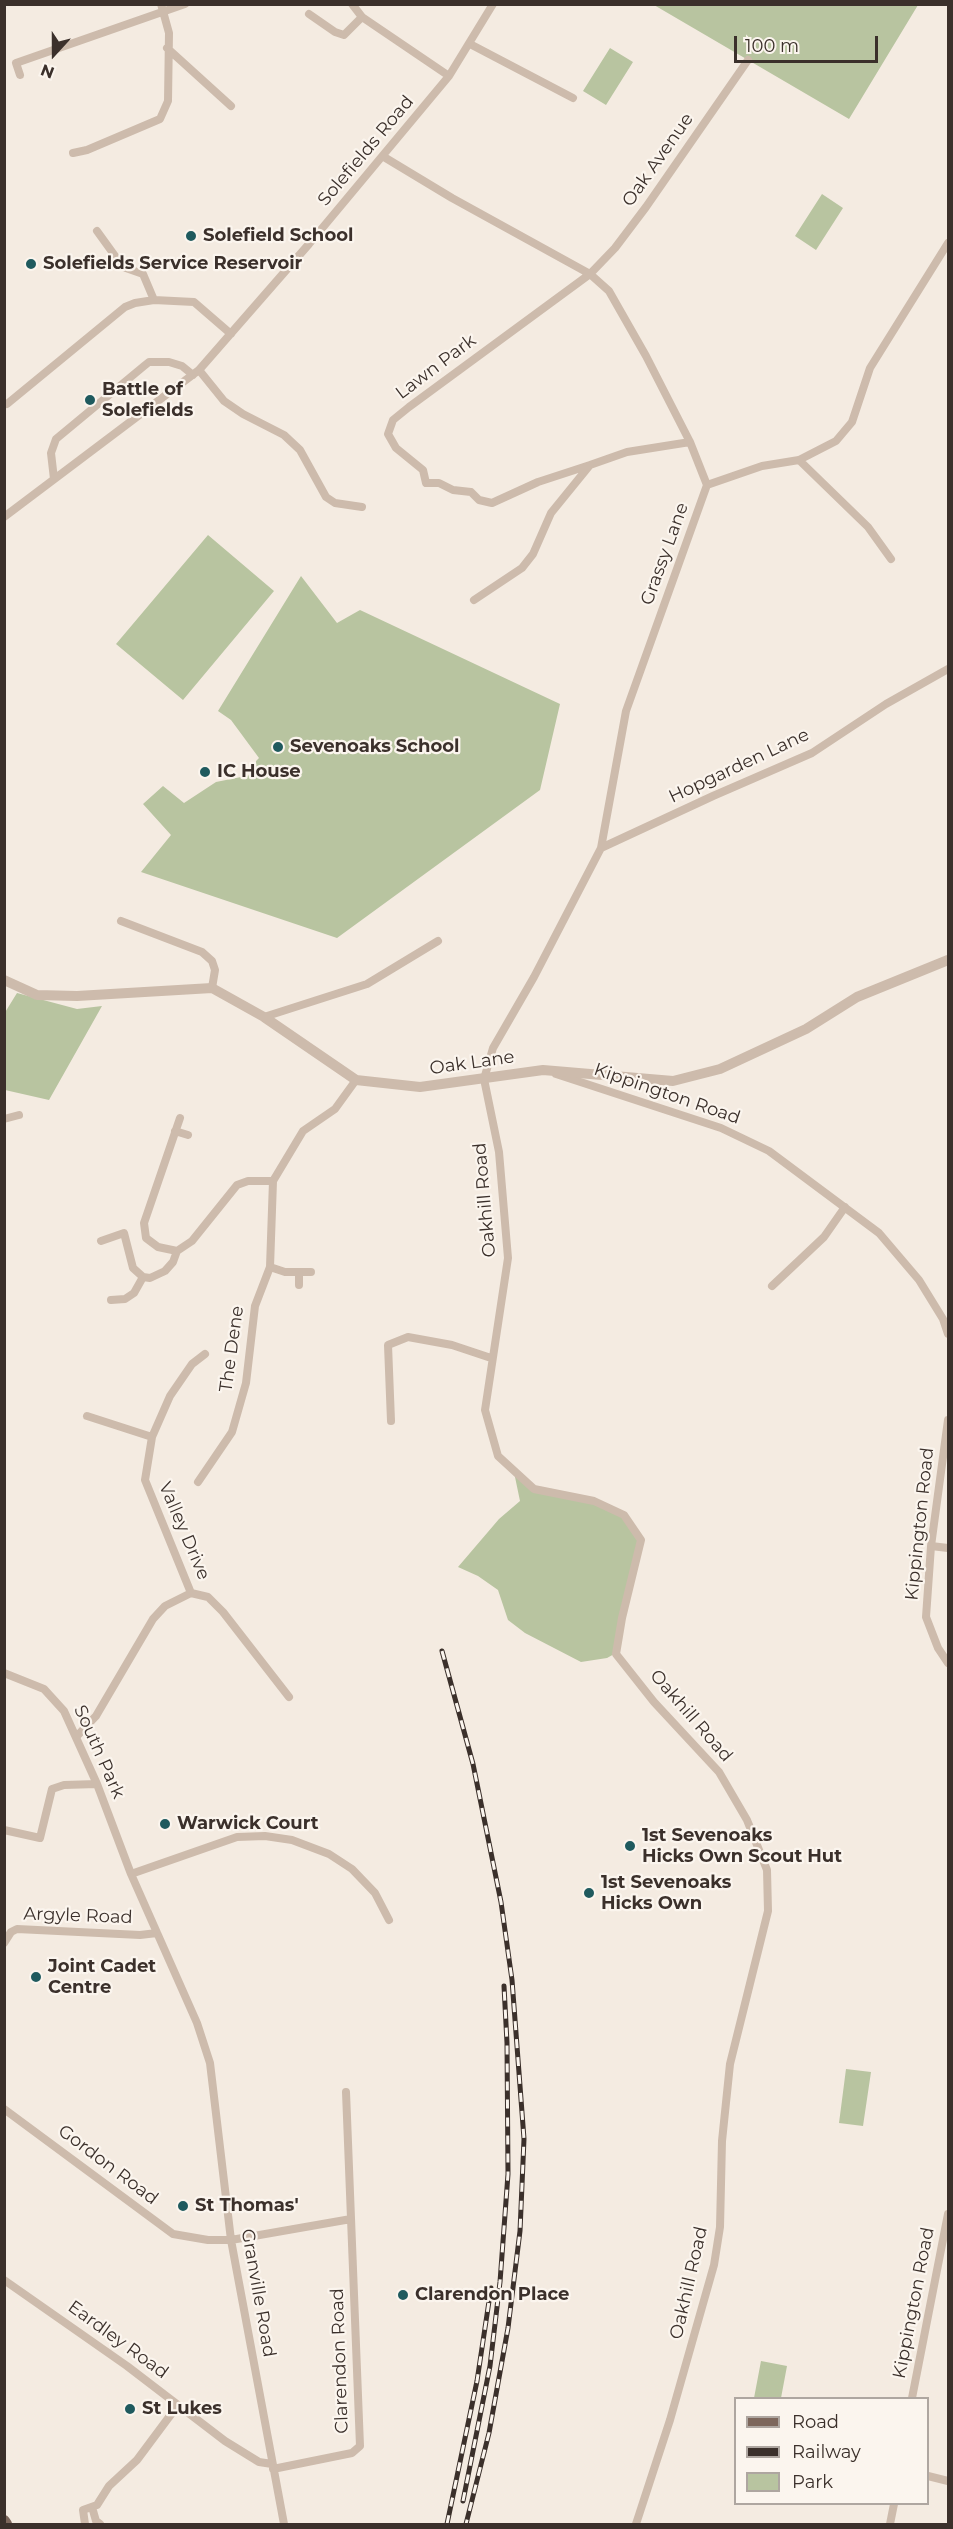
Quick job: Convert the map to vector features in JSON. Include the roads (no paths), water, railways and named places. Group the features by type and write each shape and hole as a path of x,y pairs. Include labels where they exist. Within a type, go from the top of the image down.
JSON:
{"street":[{"path":"21,75 14,61 162,9 185,4"},
{"path":"352,4 363,17 449,76"},
{"name":"Solefields Road","path":"4,517 196,372 384,157 449,76 493,4"},
{"path":"73,153 87,150 160,119 168,101 169,33 162,9"},
{"path":"309,14 335,32 344,35 363,17"},
{"path":"470,44 573,98"},
{"path":"167,48 231,106"},
{"name":"Oak Avenue","path":"590,274 615,248 646,207 748,60"},
{"name":"Grassy Lane","path":"384,157 452,198 590,274 609,291 646,356 690,442 707,485 626,711 601,848 540,967 493,1048 484,1078"},
{"path":"97,231 123,267 143,274 154,300"},
{"path":"707,485 762,466 799,459 836,441 852,422 870,368 948,243"},
{"name":"Lawn Park","path":"590,274 409,406 393,420 388,434 396,448 423,470 426,483 439,483 453,490 471,492 479,500 492,502 538,482 590,465"},
{"path":"7,404 125,307 135,303 154,300 194,302 231,334"},
{"path":"54,479 51,453 56,439 148,362 169,362 196,372 224,401 243,414 284,435 300,450 326,497 348,507 362,507"},
{"path":"474,600 522,568 533,554 558,502 590,465 627,452 690,442"},
{"path":"799,459 868,527 891,559"},
{"name":"Hopgarden Lane","path":"601,848 812,753 886,704 948,669"},
{"path":"4,980 37,995 99,995 212,988 215,970 212,961 202,952 121,921"},
{"path":"264,1017 367,984 438,940"},
{"name":"Oak Lane","path":"212,988 264,1017 356,1080 420,1087 543,1070 673,1081 720,1069 806,1029 857,997 948,960"},
{"name":"Kippington Road","path":"543,1070 721,1128 770,1151 879,1233 920,1280 943,1319 948,1335"},
{"name":"Oakhill Road","path":"484,1078 499,1152 508,1258 491,1358 485,1410 498,1456 534,1489 594,1501 624,1515 641,1540 622,1618 616,1654 654,1702 719,1772 747,1820 767,1870 768,1911 730,2064 722,2141 720,2227 714,2265 670,2420 636,2524"},
{"name":"The Dene","path":"198,1482 228,1439 235,1424 246,1383 256,1297 270,1268 273,1181 303,1131 335,1109 356,1080"},
{"path":"4,1119 19,1115"},
{"path":"180,1118 144,1223 146,1238 158,1247 177,1251 192,1241 237,1185 248,1181 273,1181"},
{"path":"175,1131 188,1135"},
{"path":"772,1286 824,1237 845,1207"},
{"path":"101,1241 124,1233 131,1264 137,1274 143,1277 157,1277 165,1271 173,1262 177,1251"},
{"path":"270,1268 299,1273 311,1272"},
{"path":"299,1273 299,1285"},
{"path":"111,1300 125,1299 134,1293 143,1277"},
{"path":"391,1421 388,1346 408,1337 452,1345 491,1358"},
{"name":"Valley Drive","path":"205,1354 192,1364 170,1396 152,1437 145,1480 191,1593 208,1597 223,1612 289,1697"},
{"path":"87,1416 152,1437"},
{"name":"Kippington Road","path":"948,1420 932,1546 926,1617 938,1648 948,1663"},
{"path":"932,1546 948,1548"},
{"path":"77,1736 96,1716 153,1619 165,1606 191,1593"},
{"name":"South Park","path":"4,1673 44,1689 64,1711 77,1736 130,1874 157,1933"},
{"path":"4,1830 40,1838 52,1789 64,1785 97,1784"},
{"path":"130,1874 237,1837 265,1836 292,1840 329,1854 352,1869 375,1893 389,1920"},
{"name":"Argyle Road","path":"4,1943 11,1932 17,1929 140,1935 157,1933"},
{"name":"Granville Road","path":"157,1933 197,2023 210,2063 231,2240 284,2524"},
{"name":"Clarendon Road","path":"272,2467 352,2453 360,2446 346,2092"},
{"name":"Gordon Road","path":"4,2109 173,2234 208,2240 231,2240"},
{"name":"Kippington Road","path":"912,2397 948,2214"},
{"path":"231,2240 351,2219"},
{"name":"Eardley Road","path":"4,2280 225,2440 250,2457 272,2467"},
{"path":"87,2509 98,2505 109,2486 137,2460 178,2405"},
{"path":"929,2476 948,2481"},
{"path":"890,2524 894,2505"},
{"path":"85,2524 87,2509"},
{"path":"87,2509 100,2524"}],"railway":[{"path":"442,1651 473,1764 501,1902 512,1980 524,2139 520,2231 508,2328 489,2433 466,2524"},
{"path":"463,2501 490,2366 500,2282 508,2174 504,1986"},
{"path":"447,2524 477,2381 491,2288"}],"place":[{"name":"Solefield School","path":"191,236"},
{"name":"Solefields Service Reservoir","path":"31,264"},
{"name":"Battle of Solefields","path":"90,400"},
{"name":"Sevenoaks School","path":"278,747"},
{"name":"IC House","path":"205,772"},
{"name":"Warwick Court","path":"165,1824"},
{"name":"1st Sevenoaks Hicks Own Scout Hut","path":"630,1846"},
{"name":"1st Sevenoaks Hicks Own","path":"589,1893"},
{"name":"Joint Cadet Centre","path":"36,1977"},
{"name":"St Thomas'","path":"183,2206"},
{"name":"Clarendon Place","path":"403,2295"},
{"name":"St Lukes","path":"130,2409"}]}
